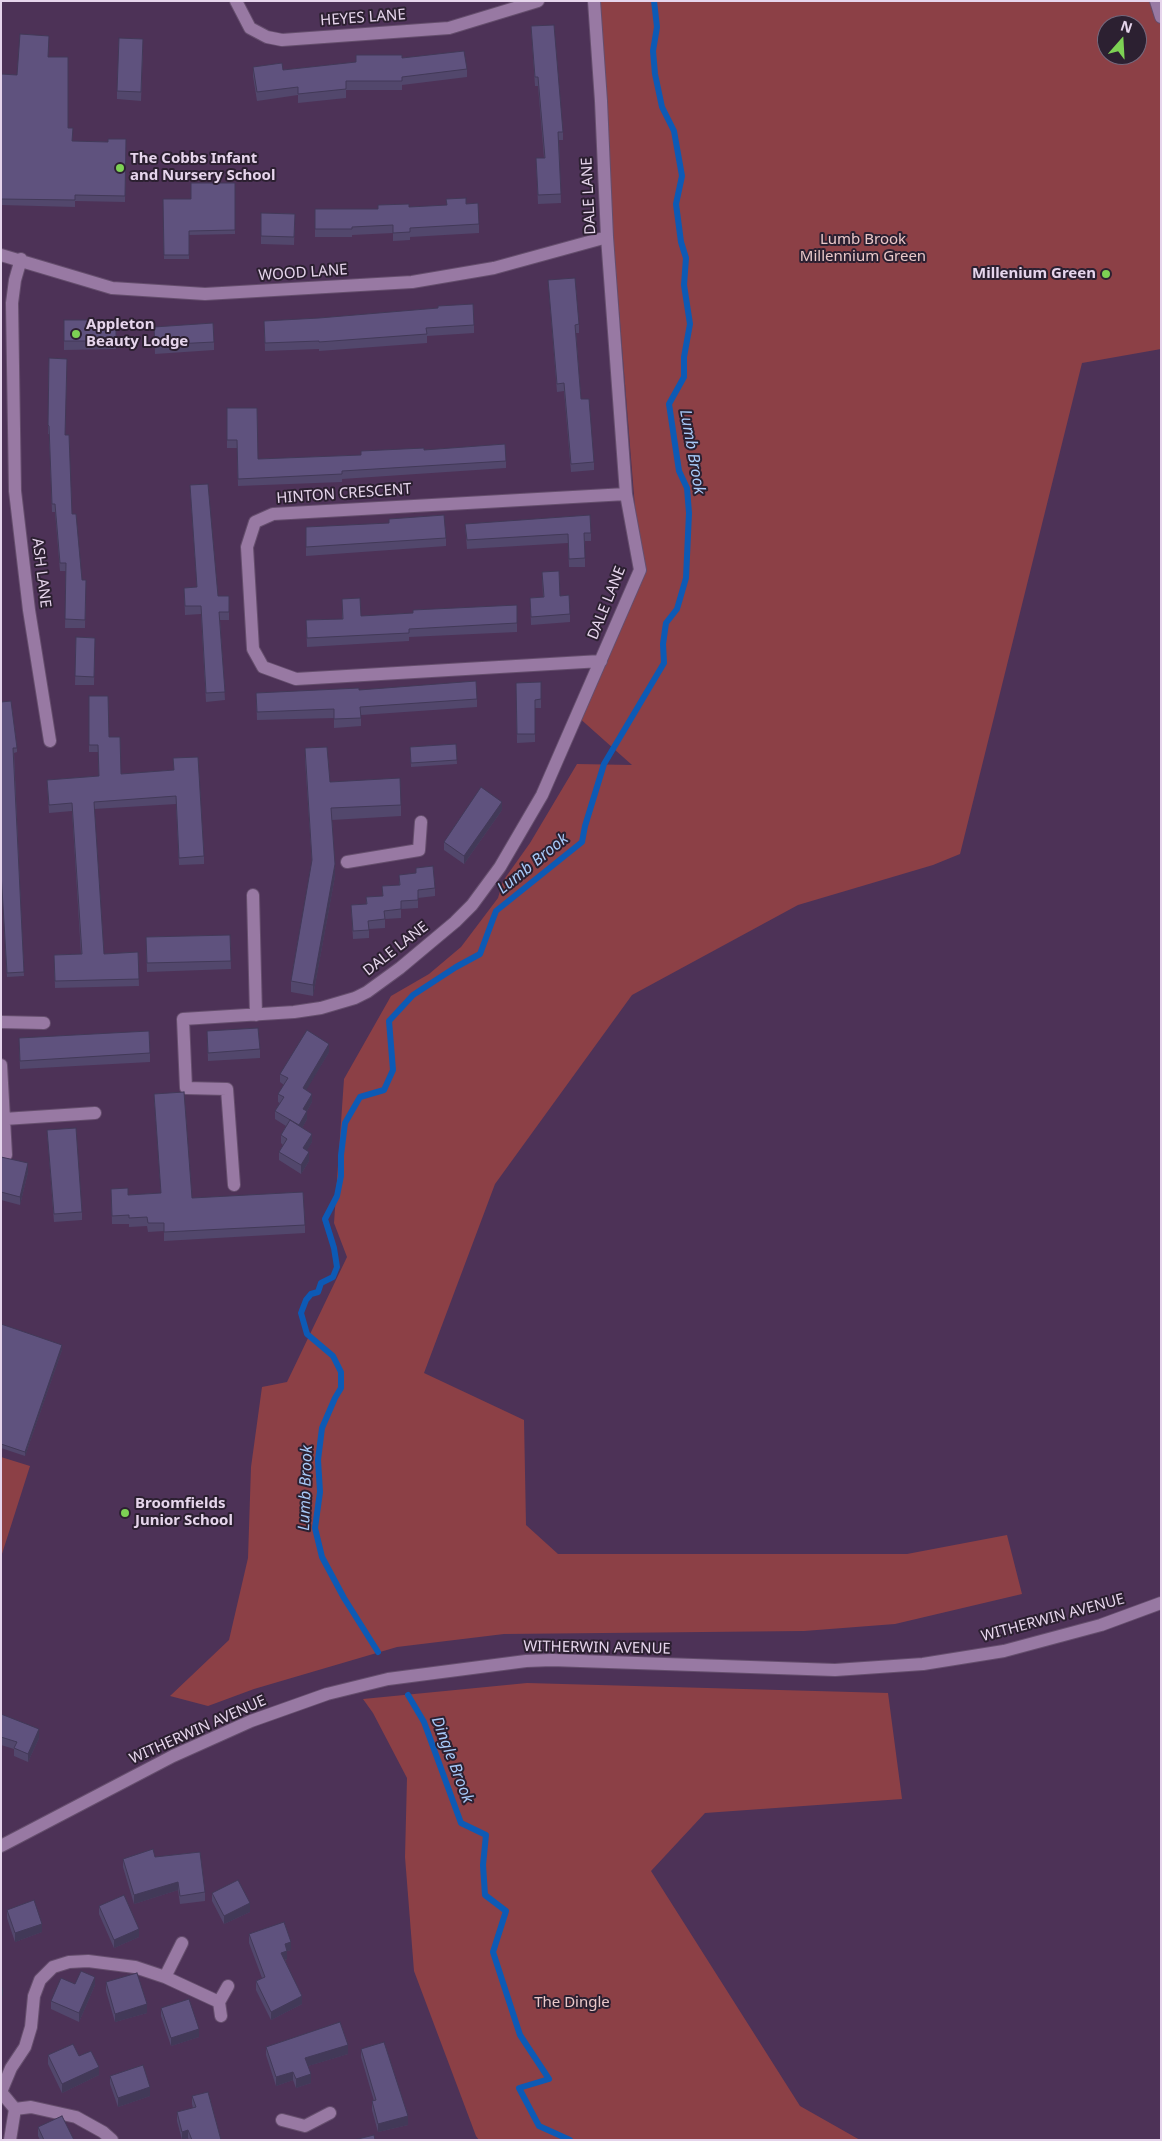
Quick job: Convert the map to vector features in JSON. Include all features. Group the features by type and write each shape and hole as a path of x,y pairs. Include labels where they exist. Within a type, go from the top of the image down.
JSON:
{"street":[{"name":"HEYES LANE","path":"236,1 250,28 267,37 282,40 449,28 538,1"},
{"name":"DALE LANE","path":"234,1185 227,1089 186,1088 183,1019 256,1015 322,1008 361,995 430,944 472,905 500,867 542,795 640,570 626,494 607,237 594,1"},
{"path":"1156,1 1161,17"},
{"name":"WOOD LANE","path":"1,255 21,259 112,288 205,294 241,293 412,282 494,268 607,237"},
{"name":"ASH LANE","path":"21,259 15,280 12,303 15,491 29,610 50,741"},
{"name":"HINTON CRESCENT","path":"601,661 296,679 263,667 253,649 247,547 255,522 273,514 626,494"},
{"path":"347,862 419,850 422,822"},
{"path":"253,894 256,1015"},
{"path":"1,1022 44,1023"},
{"path":"1,1065 6,1155"},
{"path":"4,1119 95,1113"},
{"name":"WITHERWIN AVENUE","path":"1,1846 173,1756 251,1721 327,1694 388,1679 552,1660 835,1670 923,1664 1004,1651 1101,1624 1161,1603"},
{"path":"165,1977 182,1943"},
{"path":"10,2140 15,2109 1,2092 12,2068 25,2048 31,2027 34,1996 40,1980 53,1967 69,1962 107,1962 134,1967 165,1977 219,2002"},
{"path":"221,2016 219,2002 228,1986"},
{"path":"15,2109 32,2107 76,2117 103,2132 112,2140"},
{"path":"282,2120 305,2126 330,2113"},
{"path":"305,2126 305,2140"}],"green space":[{"name":"Lumb Brook Millennium Green","path":"594,1 1161,1 1161,349 1082,363 960,854 933,865 798,905 632,995 495,1184 424,1373 524,1420 526,1525 558,1554 907,1554 1007,1535 1022,1594 895,1624 804,1631 504,1634 397,1647 254,1689 208,1706 170,1696 229,1640 248,1558 251,1467 262,1387 287,1382 347,1257 334,1223 344,1079 391,996 429,974 461,947 498,898 503,881 530,843 577,764 632,765 577,716 640,569"},
{"path":"1,1457 30,1466 1,1557"},
{"name":"The Dingle","path":"527,1683 888,1693 902,1799 705,1813 651,1871 800,2106 860,2140 479,2140 476,2136 414,1971 405,1857 407,1778 373,1713 363,1699"}],"building":[{"path":"554,25 563,132 558,132 561,194 538,195 536,158 545,158 538,77 535,77 531,26"},
{"path":"20,34 49,36 48,57 68,57 68,128 73,128 72,141 108,142 108,139 126,139 125,196 75,195 75,200 1,199 1,74 17,75"},
{"path":"119,38 143,39 141,92 117,91"},
{"path":"464,51 467,69 402,77 402,81 346,81 346,89 298,94 298,87 257,92 253,67 282,63 283,70 356,62 356,55 402,55 402,58"},
{"path":"191,183 235,183 235,230 189,231 189,255 164,255 163,199 191,199"},
{"path":"466,198 466,204 478,203 479,224 410,228 410,232 393,233 393,225 352,227 352,229 315,229 315,209 378,209 378,205 409,204 409,207 447,205 446,199"},
{"path":"261,213 295,214 294,237 261,236"},
{"path":"575,278 579,324 575,325 581,399 589,399 594,462 571,464 564,383 557,384 548,280"},
{"path":"473,304 474,325 426,328 427,334 319,342 265,343 264,321"},
{"path":"64,320 116,320 116,341 64,341"},
{"path":"213,323 214,342 155,345 154,327"},
{"path":"49,358 67,359 65,435 69,435 72,514 76,514 82,580 86,580 85,620 65,619 66,563 60,563 55,504 52,504 48,425"},
{"path":"227,408 257,408 258,459 361,455 361,451 424,448 424,450 505,444 506,461 342,471 342,474 238,479 237,440 227,440"},
{"path":"208,484 218,596 229,596 229,612 219,612 225,692 206,693 201,606 185,606 184,588 197,587 190,485"},
{"path":"444,515 446,538 306,547 306,527 389,523 389,519"},
{"path":"590,515 591,533 584,533 585,558 569,559 568,534 467,540 465,524"},
{"path":"559,571 560,596 569,595 570,614 531,617 530,598 544,597 542,572"},
{"path":"360,598 361,616 413,613 413,610 517,605 517,623 409,629 409,633 307,638 306,620 343,619 342,599"},
{"path":"76,637 95,638 94,677 75,676"},
{"path":"476,681 477,699 360,707 361,718 334,719 334,709 257,712 256,693 359,688 359,690"},
{"path":"541,682 541,699 535,700 535,734 517,734 516,683"},
{"path":"89,696 108,696 109,737 120,737 121,774 174,770 173,758 198,757 204,856 179,858 176,796 94,802 104,954 138,952 139,979 55,981 54,955 82,954 72,803 49,805 47,780 99,776 98,745 89,745"},
{"path":"11,701 17,748 13,748 24,972 7,973 1,872 1,702"},
{"path":"456,744 457,760 411,763 410,747"},
{"path":"327,747 330,782 400,778 401,805 331,808 335,864 313,985 291,981 312,860 305,748"},
{"path":"481,787 502,802 464,856 444,842"},
{"path":"433,866 435,888 418,890 418,900 401,901 401,909 384,911 385,919 368,921 369,930 353,931 351,905 367,904 366,897 383,896 382,886 400,885 399,875 416,873 416,868"},
{"path":"230,935 231,961 147,963 146,937"},
{"path":"258,1028 260,1049 208,1053 207,1031"},
{"path":"307,1030 329,1044 303,1088 312,1094 303,1109 307,1111 299,1125 275,1111 284,1097 278,1094 288,1078 280,1074"},
{"path":"149,1031 150,1053 20,1061 19,1038"},
{"path":"184,1092 192,1198 303,1192 305,1225 164,1232 164,1223 148,1223 147,1217 129,1218 129,1215 112,1216 111,1189 128,1188 128,1195 161,1193 154,1094"},
{"path":"290,1120 312,1134 303,1148 309,1152 301,1165 279,1152 287,1139 281,1135"},
{"path":"76,1128 82,1212 54,1214 47,1130"},
{"path":"1,1157 28,1163 20,1197 1,1192"},
{"path":"1,1324 62,1345 25,1452 1,1444"},
{"path":"1,1714 39,1729 28,1754 14,1748 17,1742 1,1737"},
{"path":"153,1849 155,1857 200,1852 205,1892 180,1896 178,1882 134,1895 123,1859"},
{"path":"238,1880 250,1903 224,1916 212,1893"},
{"path":"124,1895 139,1929 114,1940 99,1906"},
{"path":"34,1900 42,1924 15,1933 7,1910"},
{"path":"284,1922 291,1942 285,1944 287,1951 281,1953 302,1996 271,2012 256,1981 265,1977 249,1934"},
{"path":"81,1971 95,1977 79,2013 51,2001 61,1978 75,1984"},
{"path":"137,1973 147,2004 115,2014 106,1982"},
{"path":"189,1999 199,2029 171,2038 161,2008"},
{"path":"340,2022 348,2045 305,2058 311,2074 296,2079 293,2072 276,2077 266,2047"},
{"path":"384,2042 408,2116 378,2124 372,2101 376,2100 361,2049"},
{"path":"73,2044 79,2056 91,2051 99,2067 62,2084 48,2055"},
{"path":"143,2065 150,2087 118,2098 110,2076"},
{"path":"208,2092 221,2140 192,2140 188,2130 182,2132 177,2112 196,2107 192,2096"},
{"path":"62,2116 74,2140 44,2140 38,2127"},
{"path":"374,2135 375,2140 354,2140"}],"waterway":[{"name":"Lumb Brook","path":"378,1652 344,1598 322,1557 315,1528 320,1492 318,1460 322,1428 341,1388 341,1372 333,1356 307,1334 301,1313 306,1300 311,1294 318,1292 321,1283 333,1277 337,1267 334,1248 325,1219 337,1196 341,1176 341,1155 345,1123 360,1097 384,1090 393,1070 389,1021 413,995 480,954 496,911 582,842 604,764 664,663 663,644 666,623 677,609 686,578 689,513 687,488 679,471 669,404 684,377 684,357 690,324 684,285 686,258 681,242 676,204 682,176 674,131 662,107 655,74 653,51 657,27 654,1"},
{"name":"Dingle Brook","path":"408,1695 424,1722 461,1823 486,1835 483,1865 485,1895 506,1911 493,1952 520,2035 549,2079 519,2088 539,2126 570,2140"}],"place":[{"name":"The Cobbs Infant and Nursery School","path":"120,168"},
{"name":"Millenium Green","path":"1106,274"},
{"name":"Appleton Beauty Lodge","path":"76,334"},
{"name":"Broomfields Junior School","path":"125,1513"}]}
